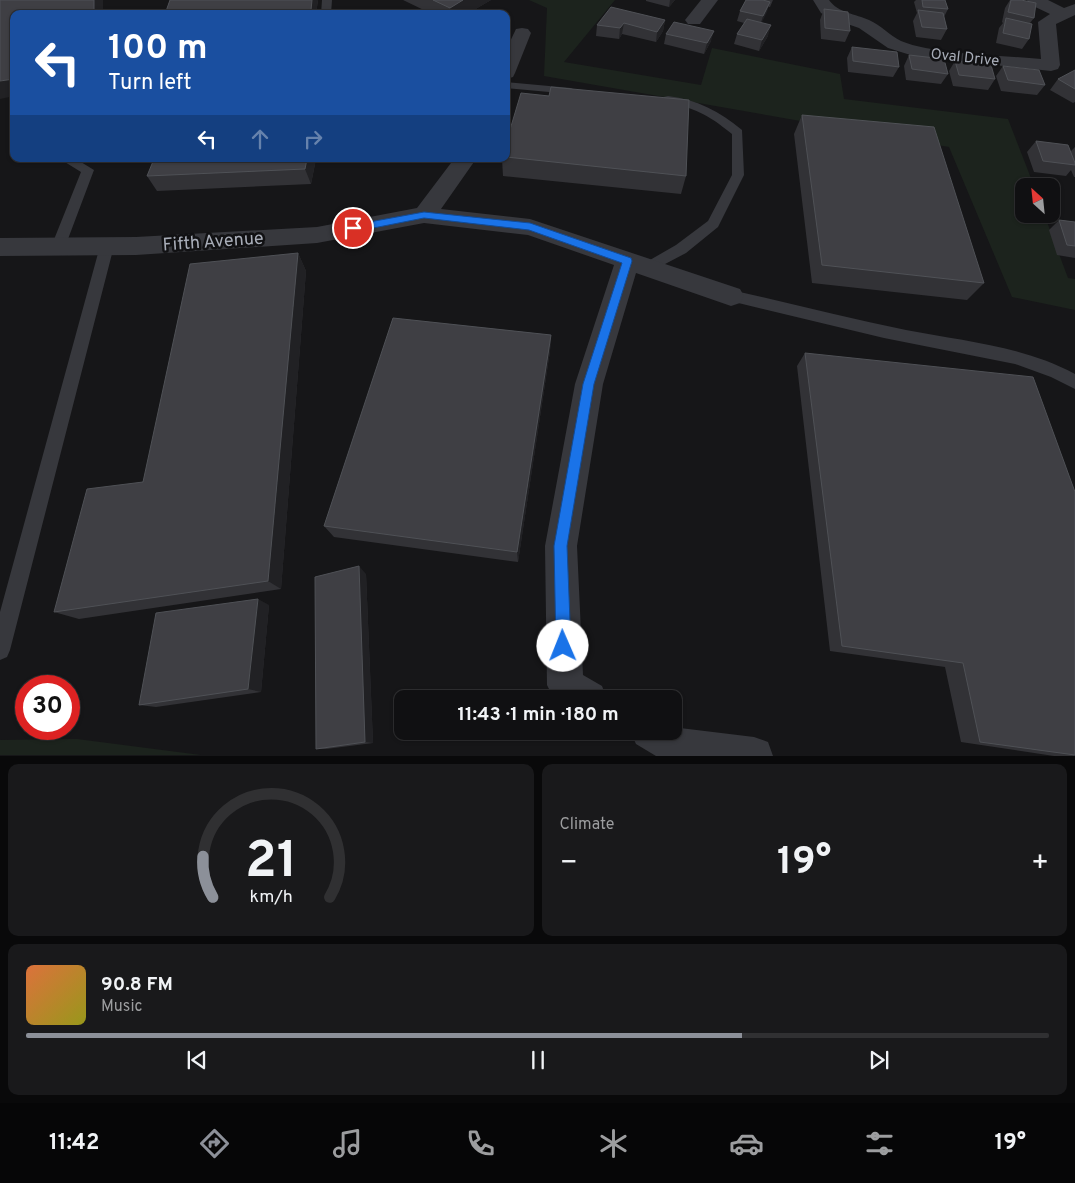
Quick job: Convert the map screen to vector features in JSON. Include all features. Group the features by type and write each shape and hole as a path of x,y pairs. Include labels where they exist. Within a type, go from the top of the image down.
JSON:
{"street":[{"path":"694,20 710,0"},
{"name":"Oval Drive","path":"821,0 827,9 836,14 865,24 894,44 923,53 1051,64 1047,22 1069,11"},
{"path":"1035,0 1069,11"},
{"path":"510,52 522,33"},
{"path":"424,215 463,162"},
{"name":"Fifth Avenue","path":"0,247 107,246 317,235 424,215 530,227 731,296"},
{"path":"573,690 564,685 561,546 589,384 638,264"},
{"path":"665,740 676,746 754,756"}],"lane":[{"path":"510,86 579,92"},
{"path":"638,264 681,249 713,224 738,175 738,132 706,108 684,100 655,98"},
{"path":"58,247 88,170 72,162"},
{"path":"0,650 107,246"},
{"path":"731,296 870,328 1011,357 1063,374 1075,382"}],"shaded area":[{"path":"529,0 615,0 564,62 701,85 712,48 840,74 844,99 1008,119 1031,178 1015,178 1015,223 1047,223 1068,278 1075,279 1075,310 1012,297 949,147 544,76 547,8"},
{"path":"80,739 201,755 0,755 0,740"}],"building":[{"path":"0,0 94,0 94,10 10,10 10,80 0,81"},
{"path":"170,0 312,0 311,10 166,10"},
{"path":"433,0 463,0 450,8"},
{"path":"746,0 770,2 763,16 740,11"},
{"path":"922,0 945,0 948,9 923,7"},
{"path":"1011,0 1036,3 1034,18 1008,12"},
{"path":"611,7 665,20 657,32 624,23 620,28 597,25"},
{"path":"824,9 848,12 850,31 825,28"},
{"path":"918,10 943,13 947,29 922,27"},
{"path":"1006,18 1032,24 1029,39 1003,33"},
{"path":"747,19 771,25 762,40 737,34"},
{"path":"674,22 714,31 707,43 666,34"},
{"path":"852,47 897,52 899,67 853,61"},
{"path":"909,55 944,59 948,74 912,69"},
{"path":"955,61 991,65 995,79 959,75"},
{"path":"1003,66 1039,70 1045,85 1008,80"},
{"path":"1075,70 1075,89 1058,79"},
{"path":"551,87 689,100 686,176 510,157 510,130 521,93 549,96"},
{"path":"802,115 934,127 984,283 822,265"},
{"path":"1036,141 1068,145 1075,165 1043,161"},
{"path":"153,162 306,162 305,169 147,176"},
{"path":"1060,220 1075,222 1075,246 1067,245"},
{"path":"298,253 268,581 54,612 87,489 143,482 190,264"},
{"path":"393,318 551,335 517,552 324,526"},
{"path":"805,353 1033,377 1075,492 1075,755 980,742 963,663 842,646"},
{"path":"359,566 365,742 316,749 315,577"},
{"path":"258,599 248,689 139,705 156,613"}],"route":[{"path":"353,228 424,215 530,227 627,261 589,384 561,546 563,646"}]}
